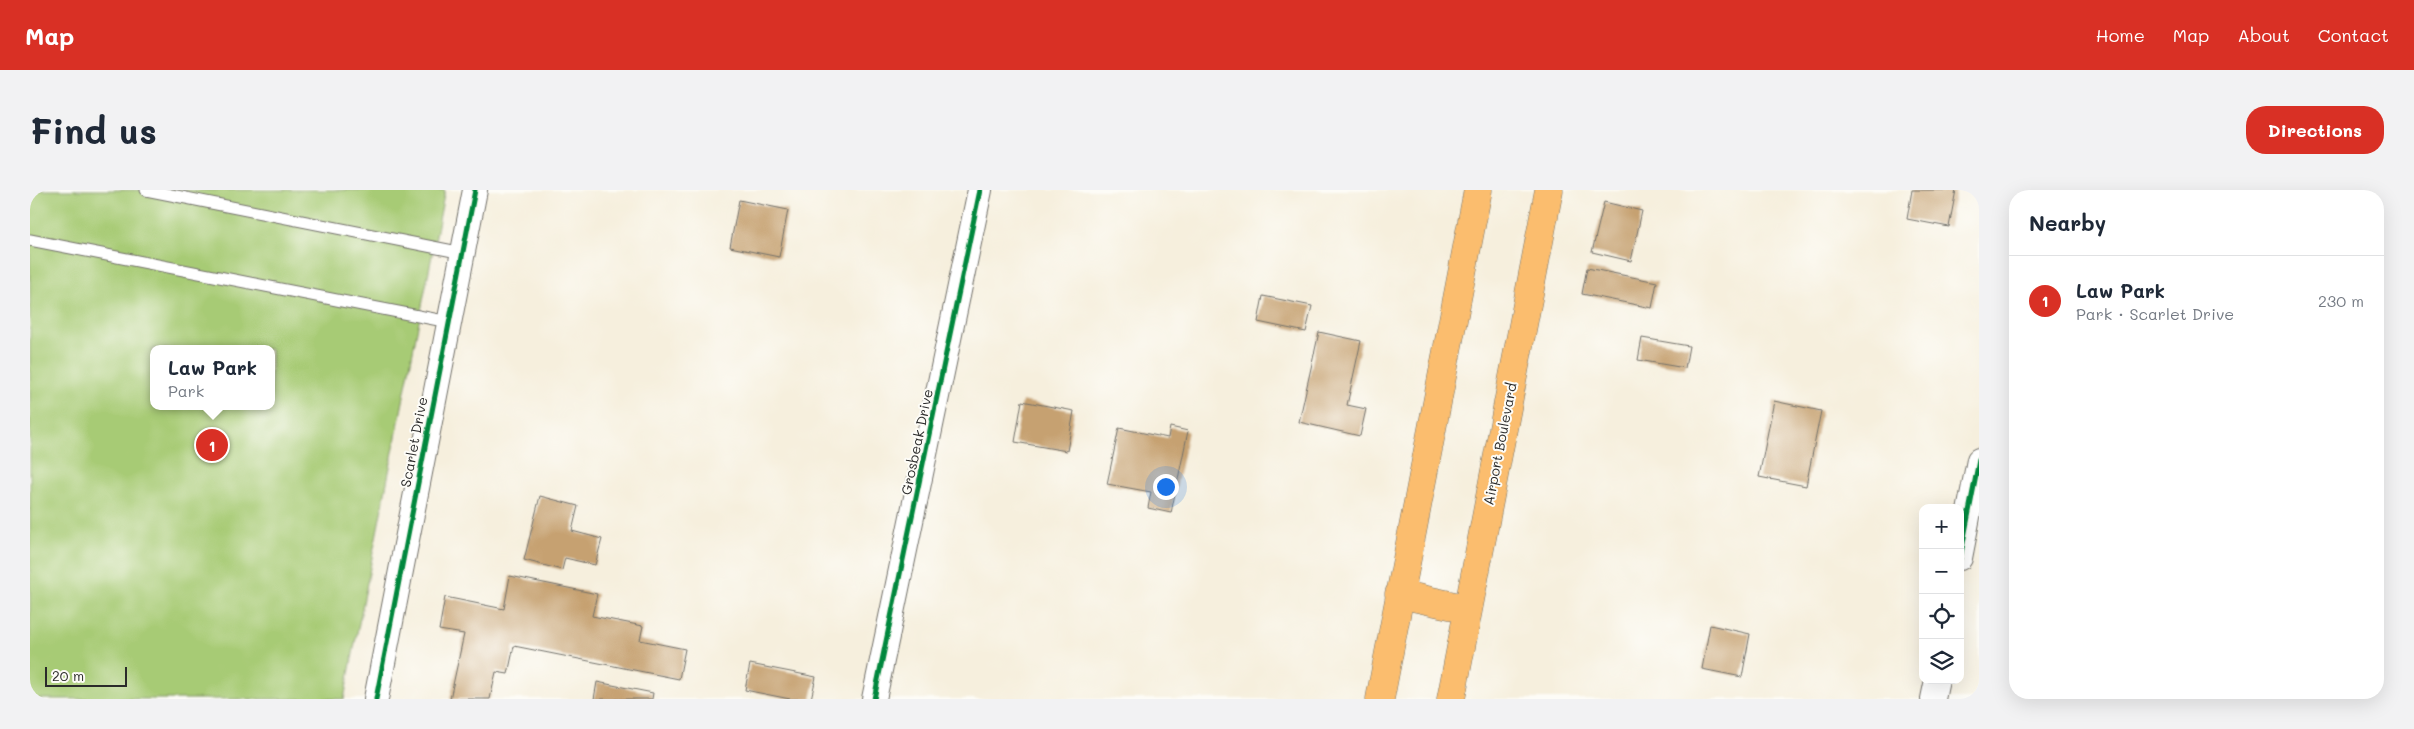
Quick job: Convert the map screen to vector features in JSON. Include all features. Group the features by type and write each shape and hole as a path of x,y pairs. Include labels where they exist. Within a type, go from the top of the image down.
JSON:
{"main road":[{"path":"1380,699 1478,190"},
{"name":"Airport Boulevard","path":"1451,699 1549,190"},
{"path":"1399,594 1468,609"}],"street":[{"name":"Scarlet Drive","path":"376,699 475,190"},
{"name":"Grosbeak Drive","path":"874,699 980,190"},
{"path":"1962,549 1979,460"},
{"path":"1933,699 1936,684"}],"lane":[{"path":"146,190 463,254"},
{"path":"30,240 450,322"}],"green space":[{"path":"30,190 445,190 344,699 30,699"}],"building":[{"path":"1912,190 1956,190 1949,227 1907,219"},
{"path":"739,200 788,210 779,257 730,247"},
{"path":"1604,202 1642,211 1631,261 1592,252"},
{"path":"1587,268 1657,282 1652,308 1582,294"},
{"path":"1263,296 1312,306 1306,332 1258,322"},
{"path":"1319,332 1361,341 1347,405 1366,409 1360,436 1299,422"},
{"path":"1642,338 1689,346 1685,368 1638,360"},
{"path":"1022,401 1074,411 1067,451 1015,442"},
{"path":"1774,401 1821,411 1806,486 1759,477"},
{"path":"1170,427 1188,431 1171,513 1148,508 1151,492 1107,484 1119,428 1168,438"},
{"path":"540,496 578,506 572,531 602,539 595,565 565,558 562,570 524,560"},
{"path":"510,576 597,594 592,616 643,626 640,640 685,649 679,679 514,646 508,674 496,672 490,699 450,699 464,634 439,630 445,597 504,609"},
{"path":"1710,625 1750,634 1742,677 1702,669"},
{"path":"750,664 816,677 811,699 790,699 745,690"},
{"path":"597,682 653,693 652,699 594,699"}],"cycle path":[{"path":"376,699 475,190"},
{"path":"874,699 980,190"},
{"path":"1962,549 1979,460"}],"place":[{"name":"Law Park","path":"212,445"}]}
